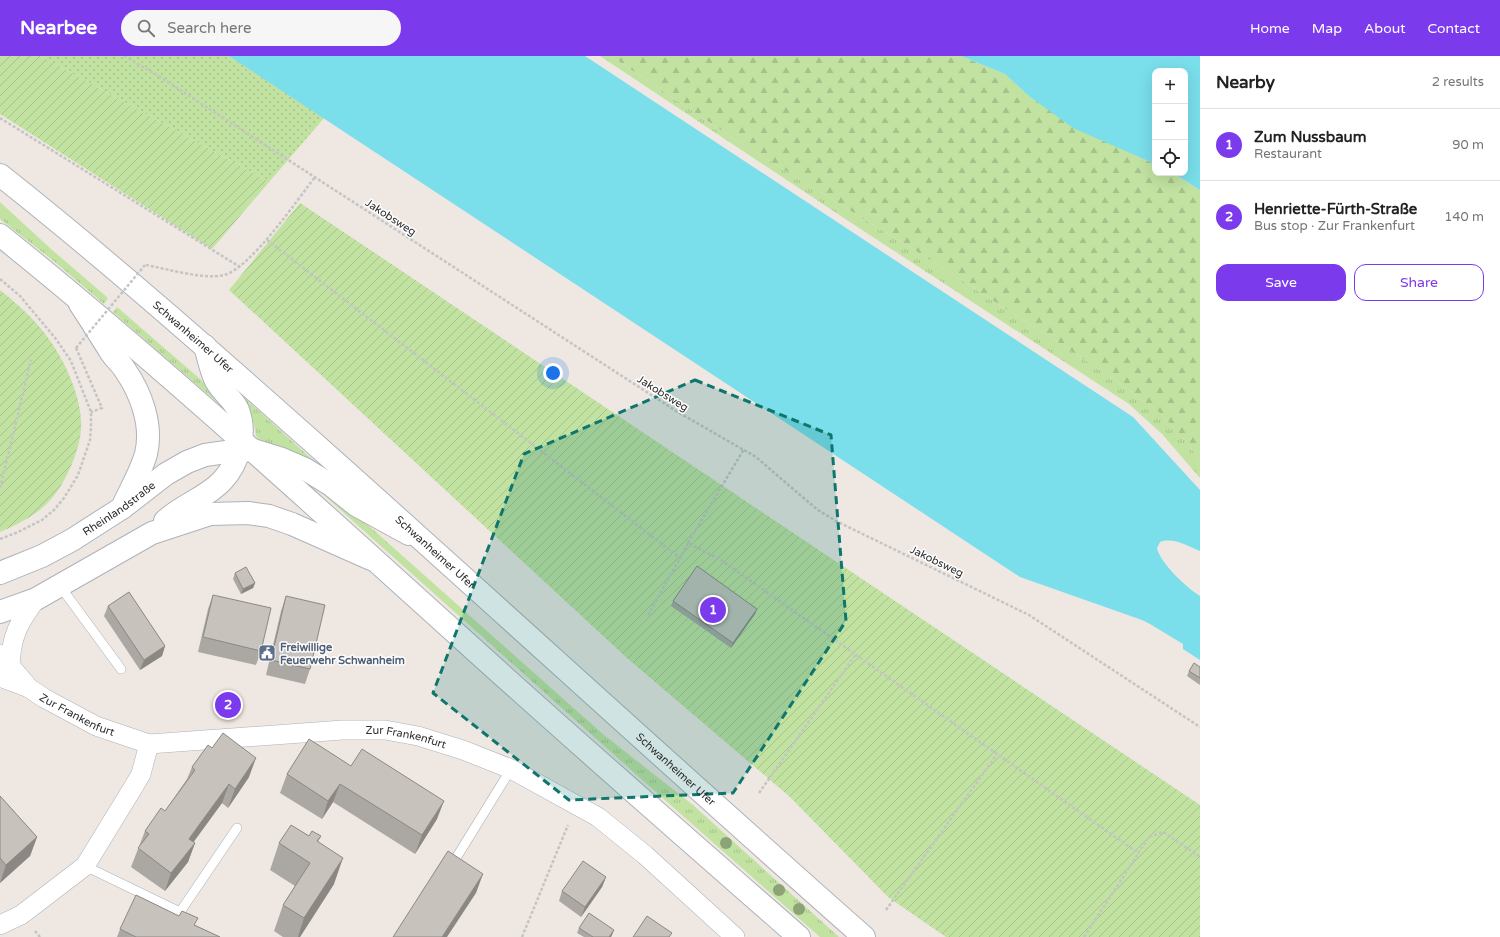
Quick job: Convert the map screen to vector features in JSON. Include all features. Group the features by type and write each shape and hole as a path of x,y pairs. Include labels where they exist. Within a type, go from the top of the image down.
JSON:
{"main road":[{"name":"Schwanheimer Ufer","path":"0,175 68,228 205,346 428,544 658,754 864,937"},
{"path":"0,235 76,298 244,447 375,560 604,766 799,937"},
{"path":"76,298 134,384 147,420 148,436 146,454 122,508"},
{"path":"152,533 172,514 202,497 222,481 244,447 238,410 216,381 205,346"},
{"path":"244,447 282,459 305,469 331,485 356,505 428,544"},
{"name":"Rheinlandstraße","path":"0,573 42,556 72,540 122,508 166,474 187,462 205,455 244,447"},
{"path":"0,612 36,599 152,533 210,514 248,513 269,516 292,524 375,560"}],"street":[{"name":"Zur Frankenfurt","path":"36,599 24,615 3,666 29,688 56,705 96,726 149,744 343,730 385,730 418,736 463,750 511,769 598,817 644,855 731,936"},
{"path":"0,925 21,915 85,866 141,774 149,744"}],"lane":[{"path":"60,586 121,669"},
{"path":"453,863 511,769"},
{"path":"85,866 180,912 237,828"}],"path":[{"name":"Jakobsweg","path":"124,56 158,75 314,178 676,411 744,449 756,457 818,510 836,521 1029,616 1200,727"},
{"path":"0,118 240,267"},
{"path":"91,412 102,408 76,348 145,265 208,276 226,275 240,267 267,240 314,178"},
{"path":"267,240 680,558"},
{"path":"0,279 20,296 56,339 71,361 91,412 90,440 87,451 78,475 64,498 54,510 42,520 0,539"},
{"path":"0,488 31,360"},
{"path":"648,615 688,543 744,449"},
{"path":"688,543 721,560 1138,853"},
{"path":"759,792 856,654"},
{"path":"886,910 997,754"},
{"path":"522,937 576,805"},
{"path":"1084,937 1149,837 1163,832 1200,857"}],"highlighted area":[{"path":"695,380 831,435 846,621 733,793 569,800 433,693 524,454"}],"green space":[{"path":"0,56 41,56 269,182 212,249 0,114"},
{"path":"41,56 229,56 324,118 269,182"},
{"path":"600,56 611,56 733,138 940,266 1114,379 1160,413 1185,440 1200,460 1200,478 1162,434 1129,404 856,226"},
{"path":"611,56 961,56 1005,74 1029,96 1084,132 1152,163 1152,176 1178,176 1200,190 1200,460 1185,440 1160,413 1114,379 940,266 733,138"},
{"path":"0,202 51,249 108,298 104,304 55,262 0,219"},
{"path":"300,203 1200,805 1200,937 946,937 888,897 790,797 627,658 229,290"},
{"path":"0,290 32,319 56,350 68,373 77,397 80,409 81,432 79,444 71,466 65,479 51,499 35,514 0,532"},
{"path":"117,307 200,379 219,399 217,402 113,312"},
{"path":"239,393 326,472 266,446 256,436 252,419"},
{"path":"315,487 342,502 604,735 693,805 839,937 820,937"}],"water":[{"path":"229,56 585,56 1133,417 1200,490 1200,551 1175,541 1160,542 1157,548 1168,568 1181,581 1200,596 1200,660 1183,649 1183,644 1142,620 1020,577"},
{"path":"961,56 1200,56 1200,190 1178,176 1188,176 1188,68 1152,68 1152,163 1073,128 1029,96 1005,74"}],"building":[{"path":"697,566 757,609 733,643 673,601"},
{"path":"246,567 255,583 243,589 235,573"},
{"path":"129,592 165,646 144,660 108,606"},
{"path":"213,595 271,608 261,651 203,637"},
{"path":"286,596 325,605 310,669 271,660"},
{"path":"1194,663 1200,667 1200,678 1189,671"},
{"path":"223,733 256,758 235,789 229,784 189,839 195,843 171,873 138,848 149,834 145,831 161,808 165,811 195,770 192,767 208,745 212,748"},
{"path":"309,739 351,766 362,749 444,801 422,835 340,784 328,801 287,774"},
{"path":"0,796 37,837 6,865 0,858"},
{"path":"291,825 309,836 312,831 321,836 317,841 343,858 304,918 283,905 310,863 279,843"},
{"path":"448,851 483,874 442,937 393,937"},
{"path":"583,861 606,877 585,907 562,891"},
{"path":"136,895 179,916 182,911 198,918 194,925 220,937 136,937 120,929"},
{"path":"589,913 614,930 609,937 593,937 579,928"},
{"path":"647,916 672,933 669,937 633,937"}],"place":[{"name":"Zum Nussbaum","path":"713,610"},
{"name":"Freiwillige Feuerwehr Schwanheim","path":"267,653"},
{"name":"Henriette-Fürth-Straße","path":"228,705"}]}
